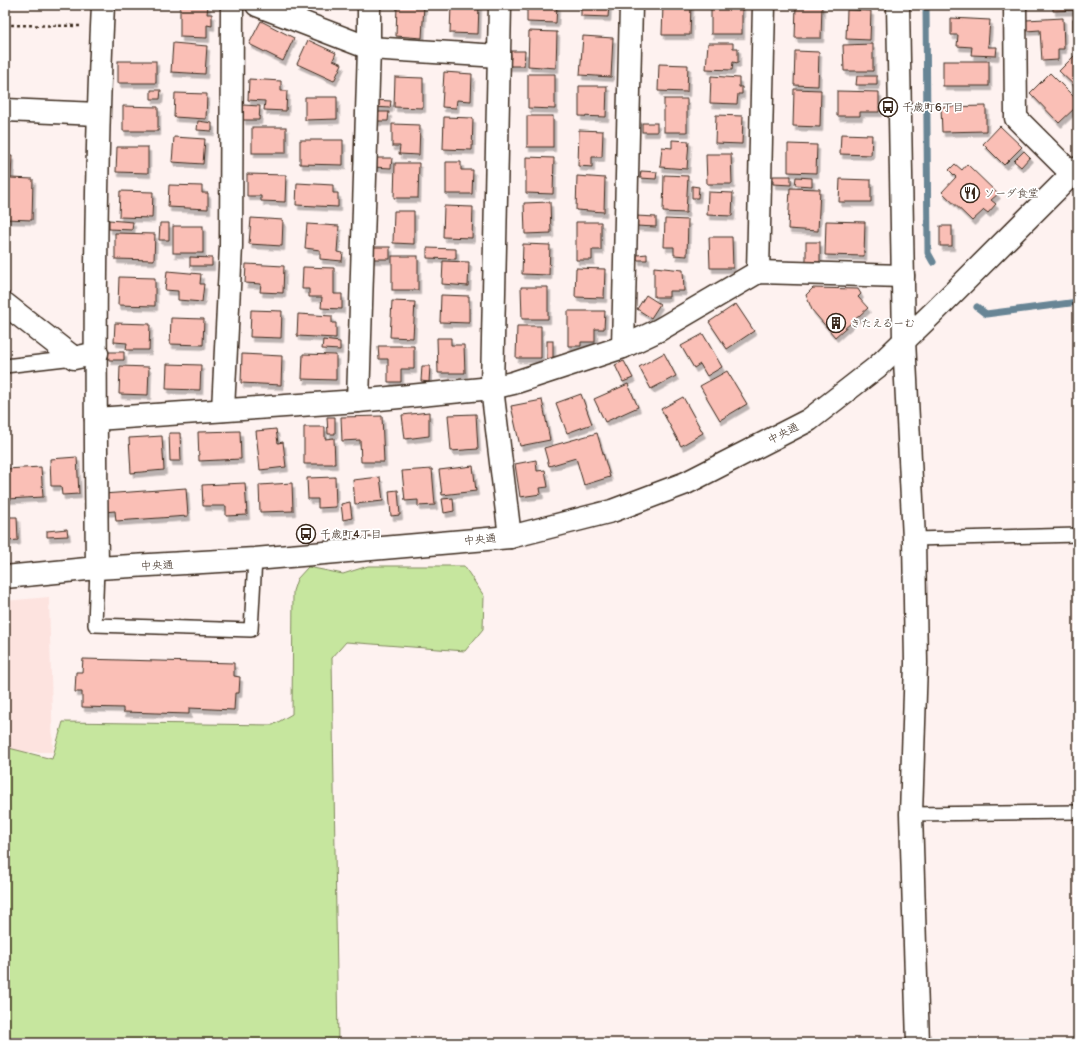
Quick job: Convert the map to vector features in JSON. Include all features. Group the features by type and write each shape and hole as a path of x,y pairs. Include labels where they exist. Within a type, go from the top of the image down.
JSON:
{"street":[{"path":"97,568 96,419 98,114 103,5"},
{"path":"223,410 231,246 232,5"},
{"path":"257,5 369,48 499,56"},
{"path":"358,401 369,5"},
{"path":"500,5 492,388 510,537"},
{"path":"623,347 631,5"},
{"path":"758,272 764,5"},
{"path":"898,5 904,340 914,539 916,664 911,814 918,1043"},
{"path":"1015,5 1016,118 1075,171"},
{"path":"5,110 98,114"},
{"name":"中央通","path":"5,577 97,568 255,559 510,537 612,511 686,483 809,420 877,367 1075,171"},
{"path":"96,419 358,401 492,388 513,383 623,347 659,330 758,272 903,276"},
{"path":"5,304 74,358 97,353"}],"lane":[{"path":"5,366 74,358"},
{"path":"914,539 1078,535"},
{"path":"97,568 95,624 251,630 255,559"},
{"path":"911,814 1078,812"}],"path":[{"path":"5,25 102,26"}],"shaded area":[{"path":"49,597 53,752 5,752 5,601"}],"green space":[{"path":"5,5 84,5 84,8"},
{"path":"368,566 464,566 484,596 483,629 465,651 346,642 332,658 338,1043 5,1043 5,747 52,759 63,722 273,725 292,714 293,591 297,579 308,567 343,574"}],"building":[{"path":"180,5 208,5 207,14 212,14 212,26 207,25 207,38 180,37"},
{"path":"397,5 424,5 422,38 396,36"},
{"path":"451,5 479,5 478,34 450,33"},
{"path":"527,5 557,5 556,23 527,22"},
{"path":"581,5 609,5 608,17 581,16"},
{"path":"663,5 691,5 690,35 662,35"},
{"path":"711,5 742,5 742,34 711,34"},
{"path":"796,5 822,5 821,38 795,38"},
{"path":"1053,5 1078,5 1078,10 1053,11"},
{"path":"847,10 871,11 870,40 846,39"},
{"path":"951,18 990,20 988,47 997,47 996,56 971,55 972,47 957,46 958,35 951,35"},
{"path":"1063,18 1064,49 1058,49 1058,60 1042,61 1040,30 1026,31 1026,20"},
{"path":"1073,20 1078,20 1078,34 1073,34"},
{"path":"261,21 294,38 283,61 249,44"},
{"path":"529,31 557,32 556,68 528,66"},
{"path":"583,36 613,38 611,77 580,75"},
{"path":"308,40 336,53 333,60 342,64 334,81 297,64"},
{"path":"173,43 207,46 205,74 171,72"},
{"path":"708,43 733,43 733,48 738,48 738,63 733,62 732,70 706,69"},
{"path":"873,44 873,71 844,71 843,45"},
{"path":"509,51 525,51 524,66 508,66"},
{"path":"795,51 819,52 818,86 794,85"},
{"path":"1078,52 1078,89 1059,71"},
{"path":"118,61 156,61 156,83 118,83"},
{"path":"943,61 989,61 989,86 943,86"},
{"path":"659,64 688,65 687,92 658,91"},
{"path":"444,72 472,74 471,101 457,100 456,108 442,107"},
{"path":"1050,73 1074,97 1077,94 1078,96 1078,109 1076,107 1059,123 1030,93"},
{"path":"528,74 555,74 555,109 528,108"},
{"path":"711,76 739,78 739,87 742,87 742,94 738,94 737,104 710,103"},
{"path":"857,76 877,76 877,85 856,85"},
{"path":"395,77 423,78 423,108 394,107"},
{"path":"249,79 281,81 281,91 287,91 286,111 264,110 265,101 248,100"},
{"path":"579,86 607,86 606,117 579,116"},
{"path":"794,89 821,90 820,127 793,126"},
{"path":"151,90 161,90 160,99 151,99"},
{"path":"837,91 879,92 879,112 860,112 860,116 837,116"},
{"path":"175,93 207,94 206,119 174,117"},
{"path":"305,97 337,97 337,119 305,120"},
{"path":"664,99 687,99 687,132 664,132"},
{"path":"374,100 391,101 390,108 374,107"},
{"path":"243,105 260,106 259,120 243,120"},
{"path":"123,106 158,107 158,131 123,131"},
{"path":"986,106 986,131 942,132 941,107"},
{"path":"376,112 389,112 388,121 376,121"},
{"path":"716,115 743,116 742,144 715,143"},
{"path":"527,116 553,116 553,147 527,147"},
{"path":"444,117 473,118 472,150 443,149"},
{"path":"198,121 212,123 212,131 197,130"},
{"path":"642,123 657,123 657,132 642,132"},
{"path":"392,124 420,125 419,155 399,154 400,146 392,146"},
{"path":"1000,126 1022,147 1004,165 983,144"},
{"path":"252,127 286,127 286,153 252,153"},
{"path":"579,130 603,131 602,157 592,157 592,167 578,166"},
{"path":"841,134 872,135 871,155 840,154"},
{"path":"174,137 205,139 203,164 172,162"},
{"path":"300,140 343,140 343,165 300,164"},
{"path":"672,140 689,141 687,169 660,167 662,147 672,148"},
{"path":"788,144 817,145 816,173 788,172"},
{"path":"117,147 148,147 148,173 116,172"},
{"path":"1024,151 1030,157 1021,167 1014,161"},
{"path":"706,154 731,154 732,184 707,184"},
{"path":"5,156 12,156 11,178 33,179 32,220 5,219"},
{"path":"526,157 554,158 553,194 526,193"},
{"path":"373,158 392,158 391,168 373,167"},
{"path":"446,162 461,162 461,170 473,170 472,194 446,194"},
{"path":"395,163 419,163 418,198 394,198"},
{"name":"ソーダ食堂","path":"955,164 962,170 967,164 998,194 991,200 996,204 988,213 984,210 972,221 942,192 956,177 949,170"},
{"path":"641,171 657,172 656,179 640,178"},
{"path":"247,174 286,175 285,202 261,201 261,196 247,196"},
{"path":"664,175 688,176 686,213 663,212"},
{"path":"577,176 605,178 604,212 576,210"},
{"path":"773,176 791,176 791,185 773,184"},
{"path":"796,177 812,178 812,186 795,185"},
{"path":"840,179 871,180 871,202 839,202"},
{"path":"297,183 333,185 333,193 338,193 338,207 296,205"},
{"path":"169,185 202,186 202,193 208,193 208,209 168,207"},
{"path":"692,186 699,187 698,198 692,198"},
{"path":"790,188 820,189 818,231 788,229"},
{"path":"120,191 153,192 152,218 119,217"},
{"path":"708,192 733,193 732,216 707,215"},
{"path":"550,202 551,233 525,234 524,203"},
{"path":"444,206 473,207 472,238 443,237"},
{"path":"394,211 414,211 414,244 393,243"},
{"path":"636,216 656,217 656,227 636,226"},
{"path":"251,218 283,220 282,246 249,244"},
{"path":"665,219 688,220 687,256 674,255 674,247 664,247"},
{"path":"109,220 133,222 132,230 109,229"},
{"path":"826,221 865,222 864,256 825,255"},
{"path":"576,222 601,222 601,250 592,250 592,260 576,260"},
{"path":"160,223 169,223 169,240 159,240"},
{"path":"307,224 339,226 337,252 343,253 342,261 320,259 320,250 305,248"},
{"path":"173,226 203,226 203,253 173,253"},
{"path":"940,226 952,226 952,246 940,246"},
{"path":"115,233 155,234 154,260 115,259"},
{"path":"709,237 732,237 733,268 710,268"},
{"path":"806,242 820,242 820,262 806,262"},
{"path":"523,244 550,245 549,275 522,274"},
{"path":"371,247 390,247 390,259 371,259"},
{"path":"427,248 456,249 456,259 427,258"},
{"path":"647,254 647,260 637,260 637,255"},
{"path":"392,256 418,256 418,290 392,290"},
{"path":"190,257 212,258 212,266 190,266"},
{"path":"443,261 469,262 468,286 442,284"},
{"path":"246,264 284,266 283,293 260,292 261,284 245,283"},
{"path":"303,267 334,268 334,294 342,294 342,309 321,308 322,297 309,297 309,289 302,289"},
{"path":"654,267 683,270 684,291 669,291 669,297 654,297"},
{"path":"576,268 605,269 604,298 575,297"},
{"path":"167,271 201,274 200,284 204,284 202,302 178,300 178,291 165,290"},
{"path":"119,277 155,278 155,306 118,305"},
{"path":"521,287 548,287 548,319 522,319"},
{"name":"きたえるーむ","path":"813,288 858,289 861,294 858,297 868,308 835,337 812,310 806,295"},
{"path":"441,295 469,296 469,323 440,322"},
{"path":"646,295 660,304 651,318 637,309"},
{"path":"392,301 415,302 413,338 390,337"},
{"path":"736,304 754,331 727,349 709,322"},
{"path":"251,310 282,311 281,338 250,337"},
{"path":"568,311 605,311 604,329 595,329 595,342 581,342 581,346 568,346"},
{"path":"298,314 332,316 332,323 336,323 336,338 297,336"},
{"path":"171,318 204,319 203,345 170,344"},
{"path":"115,323 150,324 149,350 126,350 127,343 114,342"},
{"path":"517,326 541,326 541,358 516,358"},
{"path":"703,334 722,367 707,376 700,364 694,368 681,346"},
{"path":"437,338 451,338 451,345 464,345 465,373 438,373"},
{"path":"323,340 340,342 340,350 322,349"},
{"path":"547,341 553,341 553,359 547,359"},
{"path":"378,346 414,346 414,369 401,369 401,382 388,382 388,359 379,359"},
{"path":"108,352 124,352 124,360 109,360"},
{"path":"664,353 676,376 651,389 639,367"},
{"path":"242,354 282,356 281,385 241,383"},
{"path":"303,354 336,355 336,380 302,379"},
{"path":"624,361 633,378 623,382 615,365"},
{"path":"167,364 201,365 200,390 166,389"},
{"path":"120,366 149,367 148,395 119,394"},
{"path":"422,366 430,366 429,382 421,381"},
{"path":"727,371 747,404 720,420 700,386"},
{"path":"628,384 638,407 605,422 594,399"},
{"path":"581,394 592,424 567,433 556,403"},
{"path":"683,397 703,433 681,446 661,409"},
{"path":"542,400 550,440 520,446 511,406"},
{"path":"429,412 429,436 405,439 402,415"},
{"path":"476,414 478,449 451,451 448,415"},
{"path":"382,416 384,462 361,462 360,440 342,441 341,417"},
{"path":"327,417 335,417 335,434 328,434"},
{"path":"304,427 325,427 325,439 334,438 335,464 304,464"},
{"path":"276,429 278,443 283,442 286,467 260,470 256,431"},
{"path":"240,431 241,459 199,461 198,432"},
{"path":"169,433 180,433 181,461 170,461"},
{"path":"597,433 610,477 584,485 576,458 549,466 544,448"},
{"path":"162,436 164,470 131,473 129,438"},
{"path":"77,457 79,494 62,495 61,486 51,486 50,459"},
{"path":"536,460 537,471 545,470 548,487 540,488 541,494 520,497 515,464"},
{"path":"473,466 476,491 442,495 439,470"},
{"path":"41,467 43,497 7,499 6,469"},
{"path":"432,469 435,505 418,506 418,500 405,501 402,471"},
{"path":"335,477 336,507 318,508 318,499 308,499 307,478"},
{"path":"380,477 383,501 355,504 353,480"},
{"path":"245,483 247,515 226,516 226,506 203,506 202,485"},
{"path":"292,483 293,511 260,512 259,485"},
{"path":"186,488 188,516 116,521 115,511 104,512 103,494"},
{"path":"398,490 400,515 391,516 389,491"},
{"path":"453,498 454,511 444,513 442,499"},
{"path":"350,502 352,518 343,520 341,504"},
{"path":"8,517 17,517 18,540 8,541"},
{"path":"67,529 68,536 47,537 47,531"},
{"path":"83,659 234,663 234,676 240,677 239,693 235,693 234,710 189,708 189,714 123,712 123,708 82,707 82,692 75,692 76,672 82,672"}],"waterway":[{"path":"926,5 928,253 933,262"},
{"path":"977,307 986,314 1078,302"}],"place":[{"name":"千歳町6丁目","path":"888,107"},
{"name":"ソーダ食堂","path":"970,193"},
{"name":"きたえるーむ","path":"836,323"},
{"name":"千歳町4丁目","path":"306,534"}]}
